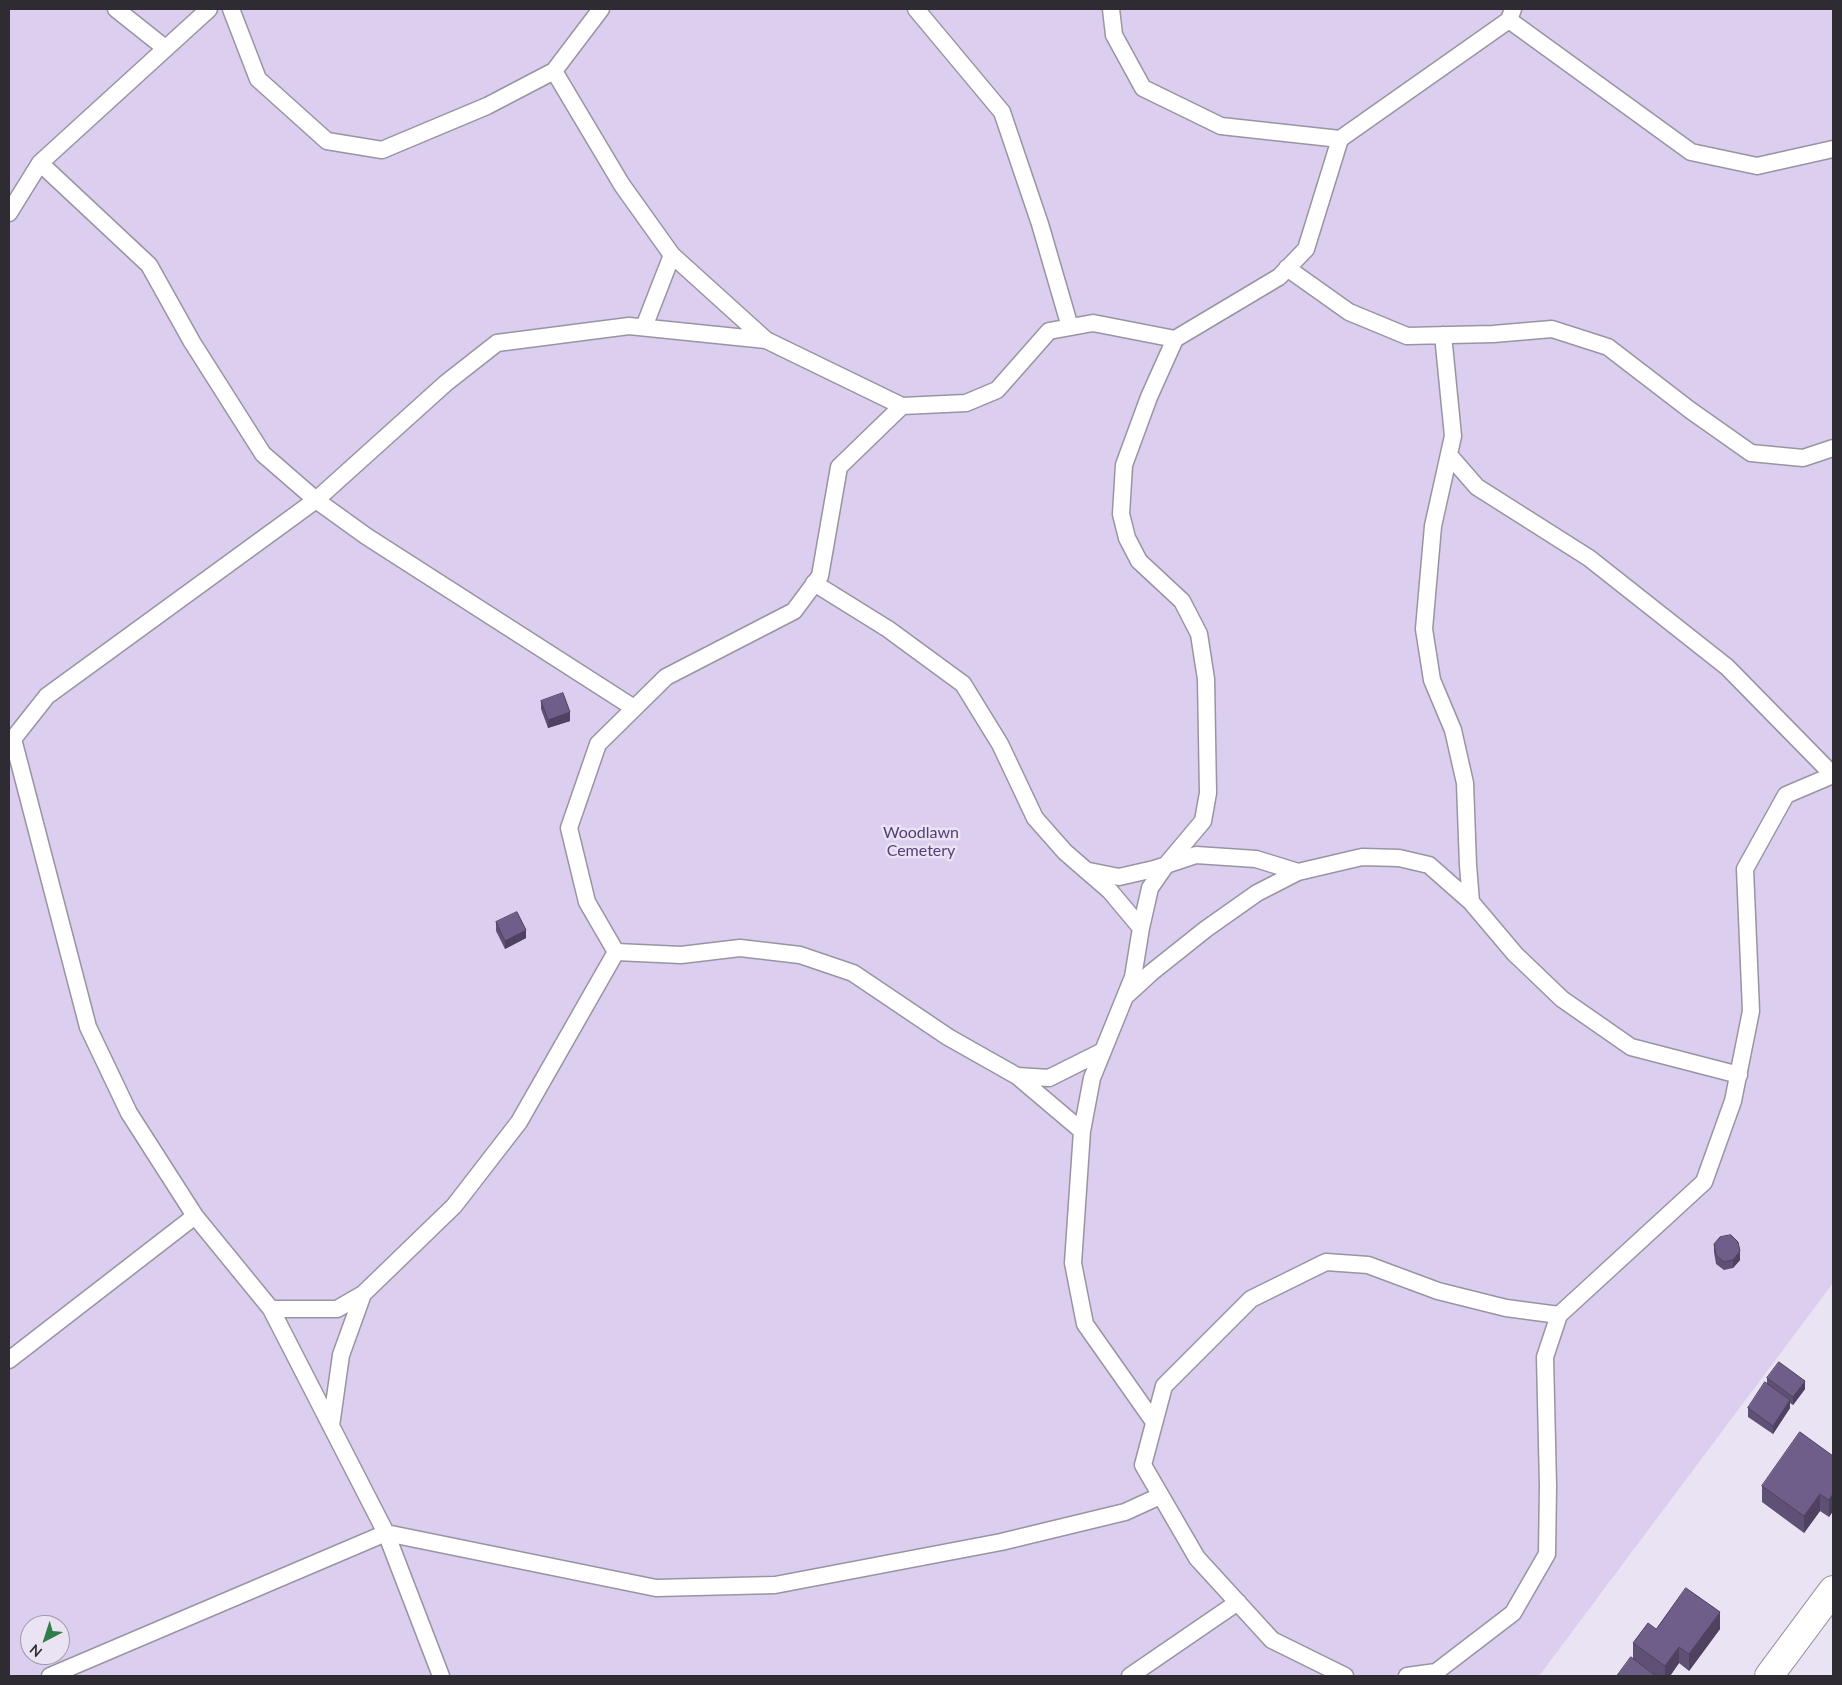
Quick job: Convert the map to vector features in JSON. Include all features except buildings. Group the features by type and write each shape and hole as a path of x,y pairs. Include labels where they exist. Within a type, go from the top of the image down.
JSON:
{"street":[{"path":"1769,1676 1833,1590"}],"lane":[{"path":"116,9 166,48"},
{"path":"9,213 40,163 209,9"},
{"path":"231,9 258,79 327,141 382,150 487,106 554,71 600,9"},
{"path":"916,9 1002,112 1040,224 1070,327"},
{"path":"1111,9 1114,35 1143,88 1221,126 1340,139"},
{"path":"1154,1422 1085,1324 1073,1263 1082,1131 1092,1078 1133,978 1150,888 1166,865 1203,821 1208,792 1206,679 1199,634 1182,601 1139,561 1127,538 1121,514 1124,465 1149,397 1175,339 1279,277 1306,249 1340,139 1511,14 1691,152 1757,166 1833,149"},
{"path":"554,71 622,185 672,255 766,340 902,406 966,403 997,390 1049,331 1093,323 1175,339"},
{"path":"40,163 148,265 192,342 263,454 316,500 366,536 634,708"},
{"path":"644,327 672,255"},
{"path":"1287,268 1349,312 1407,336 1493,334 1552,329 1608,347 1690,410 1751,453 1803,458 1833,448"},
{"path":"441,1676 386,1533 271,1309 195,1216 129,1113 88,1027 10,735 47,696 316,500 446,383 497,343 629,326 766,340"},
{"path":"1443,335 1453,436 1433,526 1424,629 1432,680 1453,730 1465,783 1471,902"},
{"path":"616,952 587,902 570,828 598,744 666,676 794,611 820,576 839,467 902,406"},
{"path":"1407,1676 1434,1674 1513,1613 1546,1554 1548,1486 1546,1357 1559,1315 1704,1182 1734,1101 1751,1011 1745,869 1786,795 1833,775 1727,667 1589,558 1477,487 1449,455"},
{"path":"814,583 888,629 963,684 1000,744 1035,818 1065,852 1110,891 1141,928"},
{"path":"1087,870 1119,877 1196,855 1256,859 1298,872"},
{"path":"1124,997 1152,972 1257,893 1298,872 1362,857 1399,858 1429,865 1471,902 1514,954 1562,1000 1631,1047 1739,1075"},
{"path":"616,952 681,955 740,948 800,955 853,973 948,1037 1017,1076 1082,1131"},
{"path":"271,1309 337,1310 363,1294 454,1206 519,1122 616,952"},
{"path":"1017,1076 1048,1078 1102,1051"},
{"path":"9,1360 195,1216"},
{"path":"1345,1676 1272,1640 1197,1558 1143,1465 1164,1386 1251,1298 1326,1262 1368,1265 1446,1293 1506,1308 1559,1315"},
{"path":"331,1426 342,1355 363,1294"},
{"path":"50,1676 386,1533 656,1588 775,1585 1001,1542 1125,1512 1160,1496"},
{"path":"1130,1676 1238,1602"}],"green space":[{"name":"Woodlawn Cemetery","path":"9,9 1833,9 1833,1283 1539,1676 9,1676"}]}
